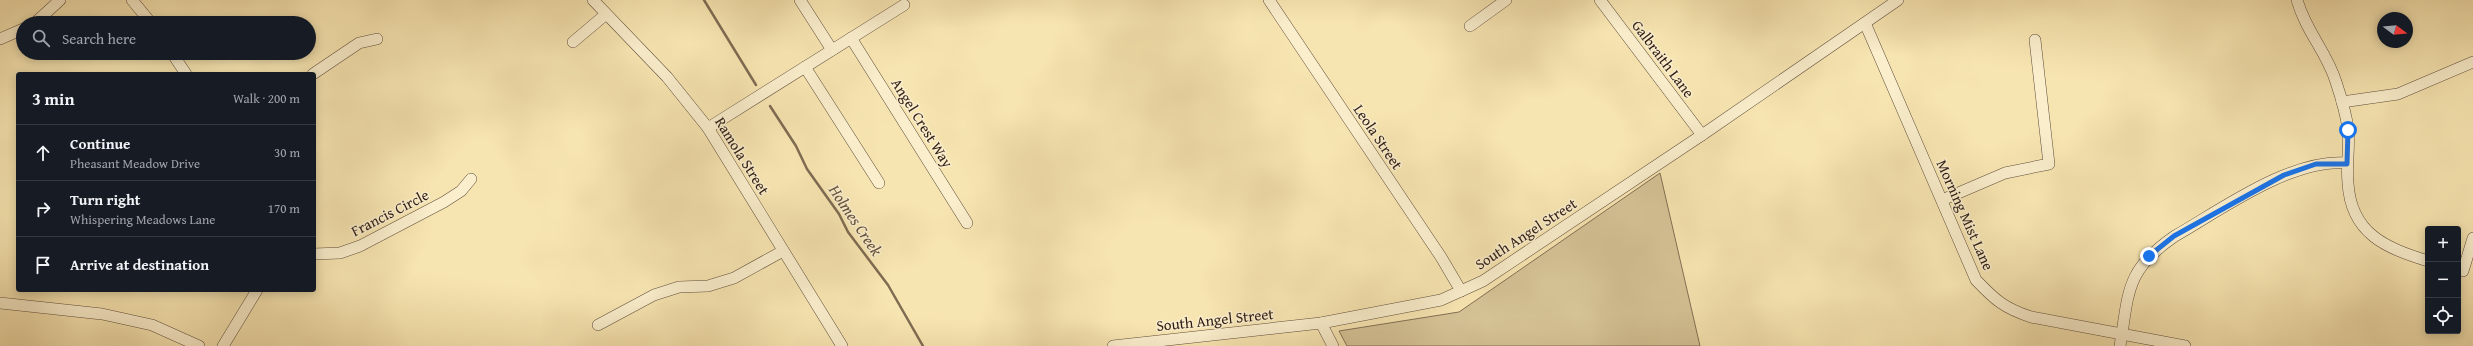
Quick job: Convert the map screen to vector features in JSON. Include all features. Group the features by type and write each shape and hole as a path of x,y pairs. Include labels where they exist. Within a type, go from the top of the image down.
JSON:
{"street":[{"path":"43,16 60,0"},
{"path":"132,0 145,16"},
{"name":"Ramola Street","path":"593,0 605,15 667,77 708,128 842,346"},
{"path":"800,0 832,50"},
{"name":"Leola Street","path":"1269,0 1441,257 1461,291"},
{"path":"1470,26 1506,0"},
{"name":"Galbraith Lane","path":"1600,0 1702,136"},
{"name":"South Angel Street","path":"1113,346 1321,323 1441,300 1483,281 1702,136 1898,0"},
{"path":"2297,0 2306,26 2332,70 2342,102 2348,130 2347,164 2350,201 2362,225 2370,234 2392,250 2425,260"},
{"path":"708,128 904,5"},
{"path":"572,42 605,15"},
{"name":"Morning Mist Lane","path":"1865,23 1976,280 1995,301 2011,310 2031,317 2185,346"},
{"path":"0,40 16,32"},
{"name":"Angel Crest Way","path":"851,38 967,223"},
{"path":"316,72 359,43 377,39"},
{"path":"1942,200 2005,173 2049,164 2035,40"},
{"path":"177,60 185,72"},
{"path":"2342,102 2405,92 2473,62"},
{"path":"806,67 879,182"},
{"path":"2120,346 2129,289 2141,266 2158,247 2174,236 2284,175 2316,164 2347,164"},
{"name":"Francis Circle","path":"316,254 340,253 360,246 444,202 461,191 471,178"},
{"path":"2465,272 2473,238"},
{"path":"598,326 654,295 679,287 708,286 734,278 783,251"},
{"path":"223,346 256,292"},
{"path":"0,303 102,314 152,325 198,346"},
{"path":"1321,323 1333,346"}],"shaded area":[{"path":"1660,173 1700,346 1347,346 1339,331 1459,312"}],"waterway":[{"name":"Holmes Creek","path":"704,0 756,85"},
{"name":"Holmes Creek","path":"770,106 796,146 807,169 839,214 848,232 888,285 923,346"}],"route":[{"path":"2149,256 2158,247 2174,236 2284,175 2316,164 2336,162 2347,164 2348,130"}]}
